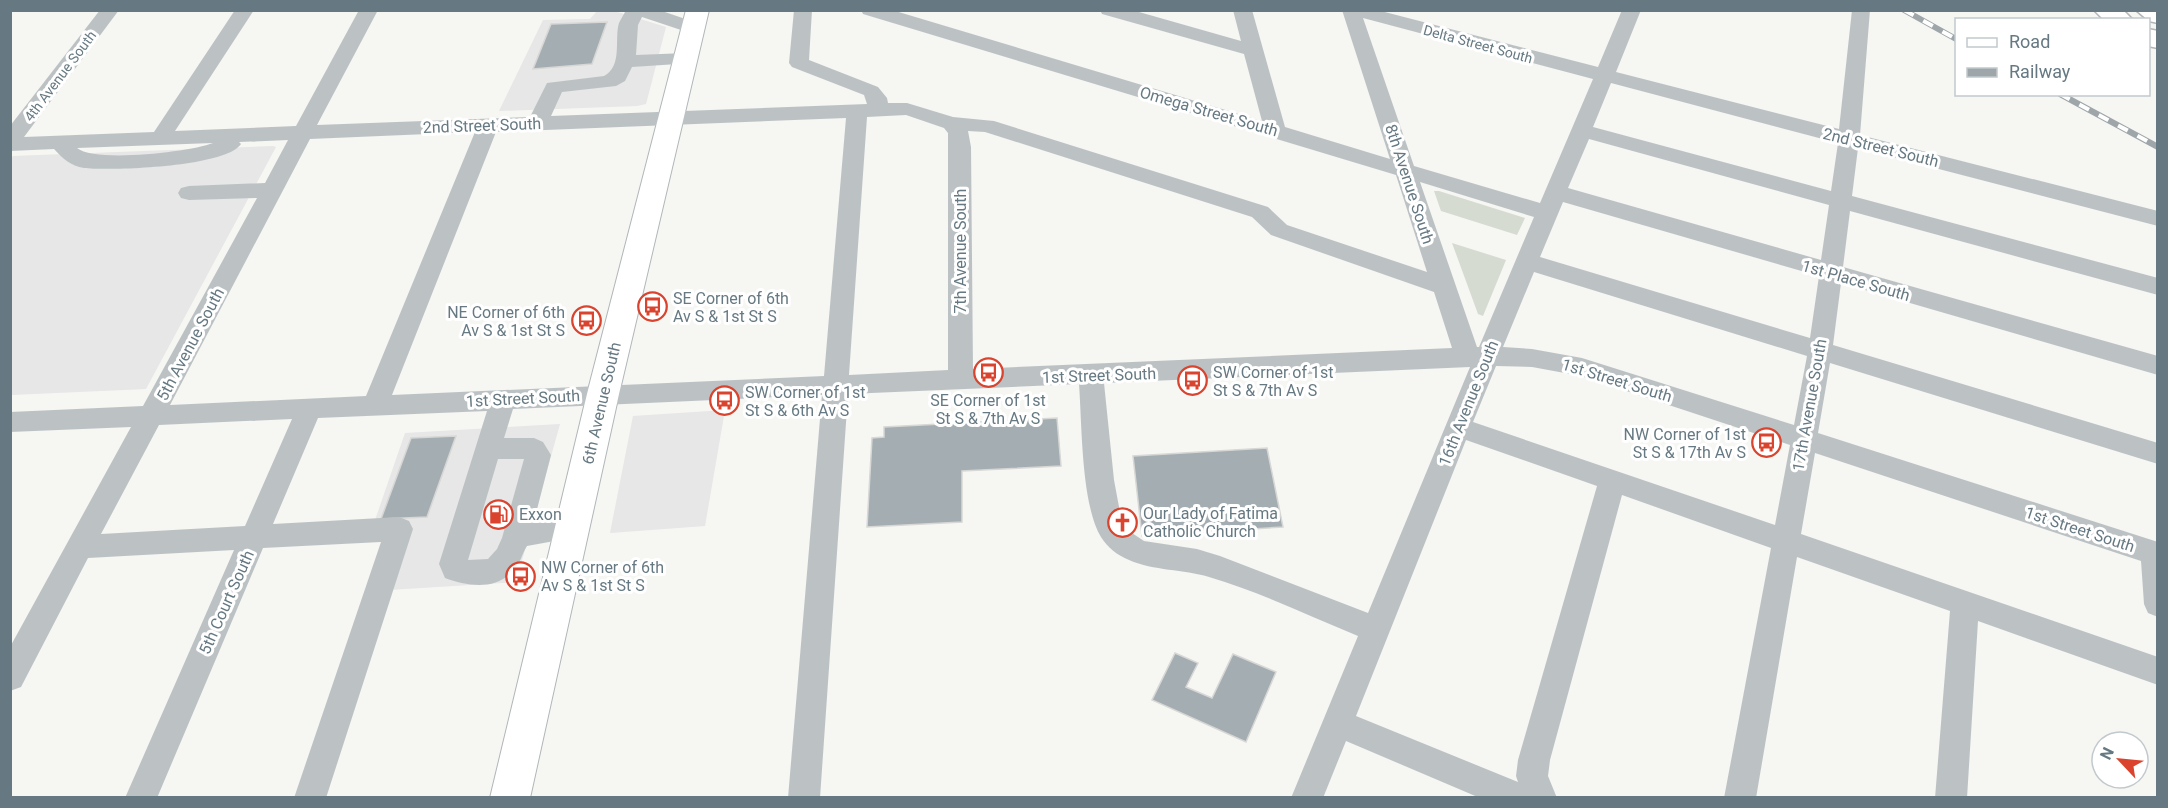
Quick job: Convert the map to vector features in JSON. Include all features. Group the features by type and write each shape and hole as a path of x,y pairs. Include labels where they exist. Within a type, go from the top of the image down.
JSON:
{"highway":[{"path":"2148,10 2157,16"}],"main road":[{"name":"6th Avenue South","path":"510,798 603,394 696,19"}],"street":[{"name":"4th Avenue South","path":"10,142 110,10"},
{"path":"160,138 245,10"},
{"name":"5th Avenue South","path":"10,677 369,10"},
{"path":"538,123 554,87 609,82 618,77 625,61 628,25 638,10 696,19"},
{"path":"803,10 799,63 872,91 877,98 868,110 837,386 804,798"},
{"name":"Omega Street South","path":"870,10 1406,169 1551,203"},
{"path":"1109,10 1254,51"},
{"path":"1242,10 1275,130"},
{"name":"Delta Street South","path":"1352,10 1604,76"},
{"name":"8th Avenue South","path":"1352,10 1443,286 1478,357"},
{"name":"16th Avenue South","path":"1307,798 1459,428 1478,357 1526,261 1632,10"},
{"name":"17th Avenue South","path":"1740,798 1820,351 1849,138 1861,10"},
{"path":"625,61 686,59"},
{"name":"2nd Street South","path":"1604,76 2157,219"},
{"name":"2nd Street South","path":"10,142 304,133 907,109 951,123 987,126 1260,212 1279,231 1443,286"},
{"name":"7th Avenue South","path":"951,123 958,132 960,147 961,381"},
{"path":"376,404 488,125"},
{"path":"1581,130 2157,287"},
{"path":"59,142 71,155 84,161 179,159 213,151 249,135"},
{"path":"189,193 273,190"},
{"name":"1st Place South","path":"1551,203 1830,272 2157,366"},
{"path":"1526,261 2157,454"},
{"name":"1st Street South","path":"10,422 1478,357 1532,358 1582,367 2156,553"},
{"path":"1091,375 1104,505 1109,527 1117,538 1142,554 1207,564 1377,630"},
{"path":"489,448 523,447 534,449 538,455 516,538 503,563 488,572 465,573 456,569 453,564 503,399"},
{"name":"5th Court South","path":"141,798 310,407"},
{"path":"1459,428 2157,671"},
{"path":"1541,798 1532,776 1534,760 1612,482"},
{"path":"516,538 525,533 572,528"},
{"path":"81,547 399,529 310,798"},
{"path":"2156,553 2157,604"},
{"path":"1951,798 1965,606"},
{"path":"1338,723 1519,798"}],"shaded area":[{"path":"597,11 614,11 666,27 646,104 499,111 543,20 590,19"},
{"path":"276,147 146,389 11,395 10,159 13,156"},
{"path":"1434,191 1525,218 1517,235 1441,211"},
{"path":"1452,243 1506,260 1483,316 1478,314"},
{"path":"725,410 705,526 610,533 633,416"},
{"path":"560,424 516,582 389,590 411,525 373,526 405,433"}],"building":[{"path":"607,22 592,64 533,69 551,24"},
{"path":"1057,418 1061,466 962,471 962,522 867,527 872,438 884,437 884,427"},
{"path":"456,436 427,517 381,519 411,438"},
{"path":"1267,448 1283,527 1142,536 1133,456"},
{"path":"1175,653 1198,663 1186,687 1212,698 1233,654 1276,672 1246,742 1152,700"}],"railway":[{"path":"1904,10 1955,38"},
{"path":"2064,96 2158,147"}],"place":[{"name":"SE Corner of 6th Av S & 1st St S","path":"652,307"},
{"name":"NE Corner of 6th Av S & 1st St S","path":"586,321"},
{"name":"SE Corner of 1st St S & 7th Av S","path":"988,372"},
{"name":"SW Corner of 1st St S & 7th Av S","path":"1192,381"},
{"name":"SW Corner of 1st St S & 6th Av S","path":"724,401"},
{"name":"NW Corner of 1st St S & 17th Av S","path":"1767,443"},
{"name":"Exxon","path":"498,514"},
{"name":"Our Lady of Fatima Catholic Church","path":"1122,522"},
{"name":"NW Corner of 6th Av S & 1st St S","path":"520,576"}]}
